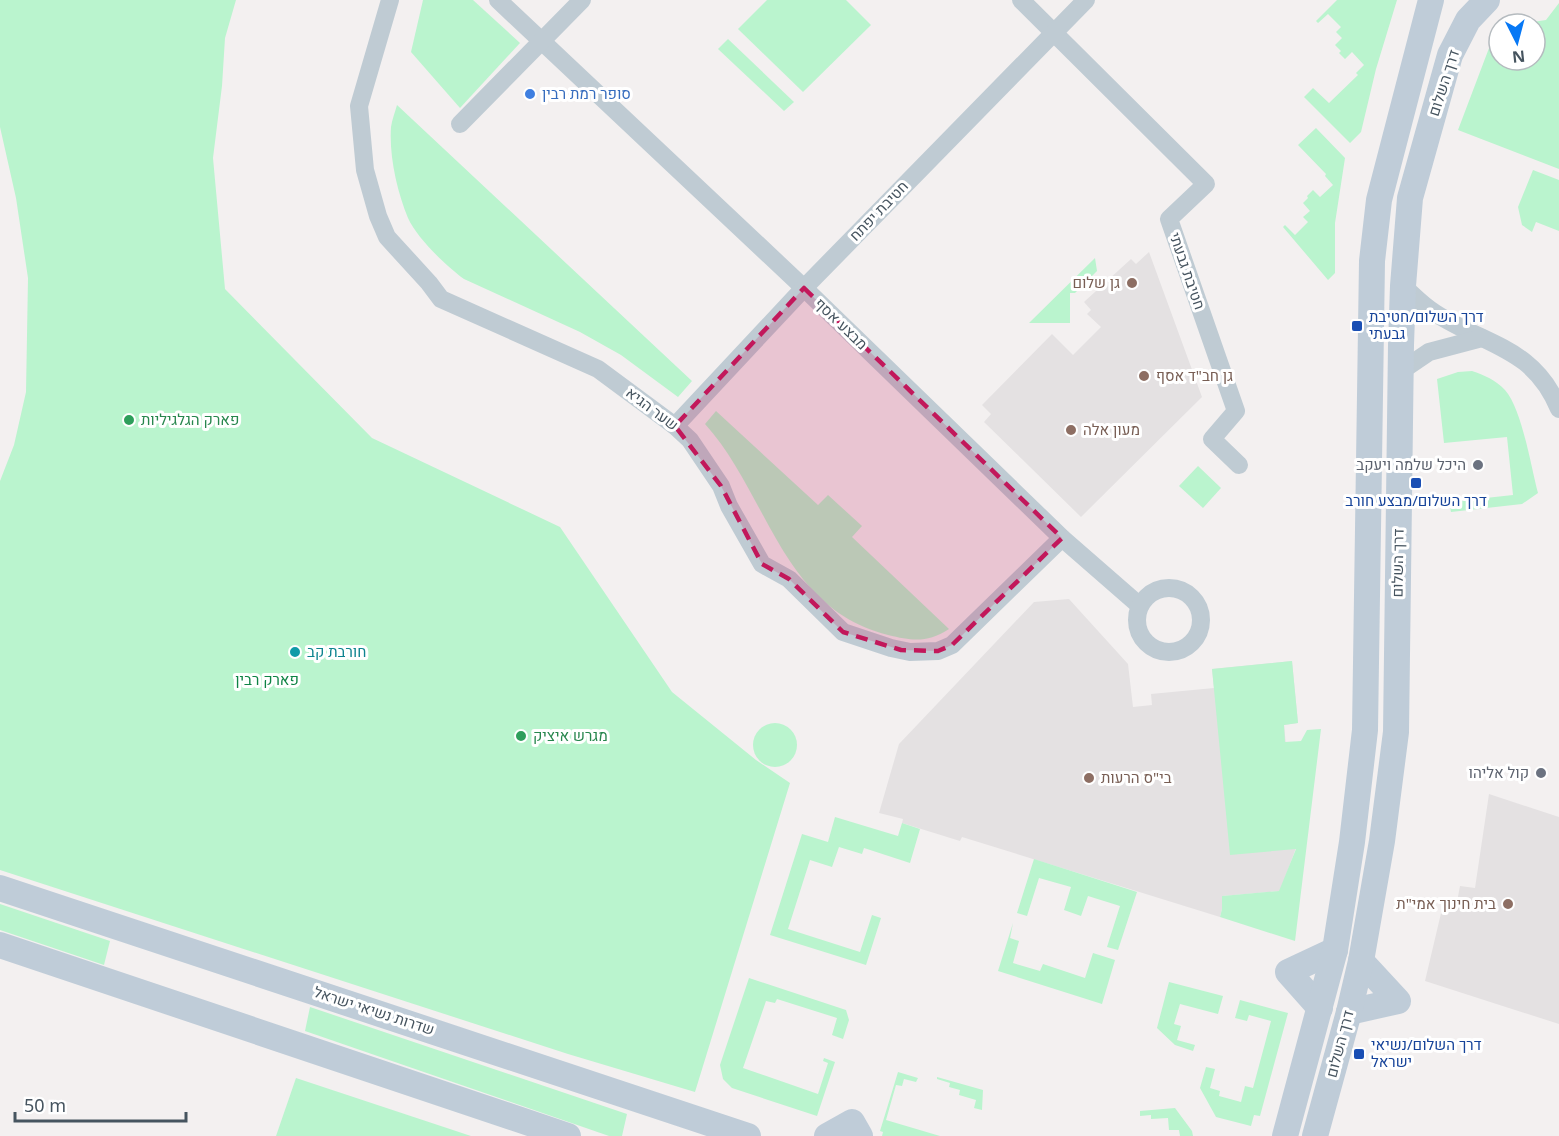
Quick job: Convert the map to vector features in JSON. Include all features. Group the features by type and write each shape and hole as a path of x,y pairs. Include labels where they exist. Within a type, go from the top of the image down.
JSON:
{"street":[{"name":"שער הגיא","path":"390,0 359,106 364,170 387,237 441,299 598,369 675,426 690,440 721,486 729,506 762,564 789,579 843,632 910,652 939,651 952,645 1062,538"},
{"name":"מבצע אסף","path":"498,0 804,288 1062,538 1140,606"},
{"path":"460,124 582,0"},
{"name":"חטיבת גבעתי","path":"1021,0 1206,183 1169,219 1236,411 1212,439 1239,465"},
{"name":"חטיבת יפתח","path":"675,426 804,288 1086,0"},
{"name":"דרך השלום","path":"1285,1136 1335,950 1352,842 1365,730 1372,261 1379,200 1431,0"},
{"name":"דרך השלום","path":"1315,1136 1361,961 1383,841 1396,732 1403,286 1410,198 1450,55 1468,20 1487,0"},
{"path":"1403,286 1434,313 1520,358 1536,370 1551,390 1559,410"},
{"path":"1401,371 1429,352 1482,338"},
{"name":"שדרות נשיאי ישראל","path":"0,888 748,1136"},
{"path":"0,945 568,1136"},
{"path":"1320,1008 1288,972 1335,950"},
{"path":"1349,1012 1398,1001 1361,961"},
{"path":"827,1136 852,1122 860,1136"}],"highlighted area":[{"path":"804,288 1062,538 952,645 938,651 901,650 843,632 789,579 762,564 721,486 675,426"}],"shaded area":[{"path":"1149,252 1202,397 1081,517 984,422 991,414 982,405 1052,334 1073,355 1101,327 1087,314 1091,310 1084,302 1131,259 1136,264"},
{"name":"בי\"ס הרעות","path":"1069,599 1128,664 1133,707 1152,705 1151,694 1214,688 1212,669 1292,661 1298,723 1284,725 1296,848 1280,891 1222,896 1220,917 962,837 960,841 902,823 903,819 879,813 899,744 1034,602"},
{"name":"בית חינוך אמי\"ת","path":"1489,794 1559,817 1559,1024 1425,981 1442,909 1455,912 1460,886 1475,888"}],"green space":[{"name":"פארק רבין","path":"0,0 236,0 225,38 213,158 225,289 372,438 560,527 672,692 756,760 790,783 695,1092 568,1054 0,870 0,481 14,445 26,392 28,278 16,198 0,127"},
{"path":"423,0 473,0 520,43 460,108 411,52"},
{"path":"767,0 846,0 871,25 803,92 738,29"},
{"path":"1337,0 1397,0 1376,69 1361,132 1350,143 1304,97 1313,88 1329,103 1358,75 1356,73 1364,65 1352,52 1345,59 1339,53 1341,51 1335,45 1342,38 1336,32 1341,27 1328,14 1318,23 1316,21"},
{"path":"1559,3 1559,169 1458,130 1487,53 1487,72 1547,72 1547,19"},
{"path":"728,39 794,102 784,111 718,49"},
{"path":"397,105 692,381 678,397 621,355 580,332 464,279 433,251 412,226 397,185 391,124"},
{"path":"1316,128 1345,158 1335,223 1335,273 1328,280 1283,227 1285,225 1295,235 1308,222 1303,217 1310,211 1303,203 1308,198 1307,196 1313,190 1320,197 1333,185 1325,176 1326,174 1298,145"},
{"path":"1533,170 1559,180 1559,231 1536,222 1532,232 1522,225 1518,207"},
{"path":"1095,258 1097,271 1075,293 1070,293 1070,323 1029,323"},
{"path":"1472,371 1498,383 1511,399 1521,424 1538,493 1522,504 1451,512 1449,502 1513,495 1507,437 1444,443 1437,379 1458,372"},
{"path":"716,411 818,505 828,495 862,526 852,537 949,629 934,637 920,640 888,635 852,621 823,601 800,575 780,546 727,452 705,424"},
{"path":"1198,466 1221,488 1203,508 1179,486"},
{"path":"1292,661 1298,723 1284,725 1285,742 1301,741 1307,730 1321,729 1295,941 1220,917 1222,896 1279,891 1296,849 1230,855 1212,669"},
{"path":"775,723 791,729 797,745 791,761 775,767 759,761 753,745 759,729"},
{"path":"835,817 898,836 902,823 920,829 910,863 864,848 862,854 839,847 832,867 810,860 788,929 860,952 872,915 881,918 866,965 770,935 802,834 828,842"},
{"path":"1034,859 1137,892 1118,950 1107,947 1120,906 1088,896 1081,916 1064,910 1071,887 1039,878 1027,916 1017,913"},
{"path":"0,904 110,941 104,965 0,930"},
{"path":"1013,923 1010,938 1019,941 1013,963 1040,971 1043,964 1085,978 1093,953 1115,960 1102,1004 998,971"},
{"path":"749,978 846,1010 849,1020 843,1039 832,1035 837,1018 777,999 775,1003 766,1001 743,1068 818,1094 828,1063 823,1061 824,1058 835,1062 817,1116 732,1088 723,1079 720,1065"},
{"path":"1169,982 1223,996 1218,1014 1180,1004 1174,1024 1181,1026 1177,1040 1195,1045 1193,1051 1175,1045 1157,1028"},
{"path":"1240,1000 1288,1013 1260,1116 1254,1115 1251,1126 1216,1117 1200,1088 1206,1067 1215,1069 1210,1088 1220,1091 1219,1096 1241,1102 1245,1086 1253,1088 1271,1021 1249,1015 1247,1021 1235,1018"},
{"path":"310,1007 627,1114 622,1136 609,1136 305,1031"},
{"path":"898,1072 918,1078 916,1082 904,1079 902,1086 896,1085 886,1120 940,1136 882,1136 883,1132 880,1131"},
{"path":"937,1077 983,1090 982,1110 974,1108 976,1100 959,1095 960,1090 949,1087 950,1083 937,1079"},
{"path":"296,1078 471,1136 276,1136"},
{"path":"1175,1108 1192,1131 1193,1136 1180,1136 1179,1130 1169,1130 1168,1118 1151,1119 1151,1115 1140,1116 1140,1111"}],"place":[{"name":"סופר רמת רבין","path":"530,94"},
{"name":"גן שלום","path":"1132,283"},
{"name":"דרך השלום/חטיבת גבעתי","path":"1357,326"},
{"name":"גן חב\"ד אסף","path":"1144,376"},
{"name":"פארק הגלגיליות","path":"129,420"},
{"name":"מעון אלה","path":"1071,430"},
{"name":"היכל שלמה ויעקב","path":"1478,465"},
{"name":"דרך השלום/מבצע חורב","path":"1416,483"},
{"name":"חורבת קב","path":"295,652"},
{"name":"מגרש איציק","path":"521,736"},
{"name":"קול אליהו","path":"1541,773"},
{"name":"בי\"ס הרעות","path":"1089,778"},
{"name":"בית חינוך אמי\"ת","path":"1508,904"},
{"name":"דרך השלום/נשיאי ישראל","path":"1359,1054"}]}
